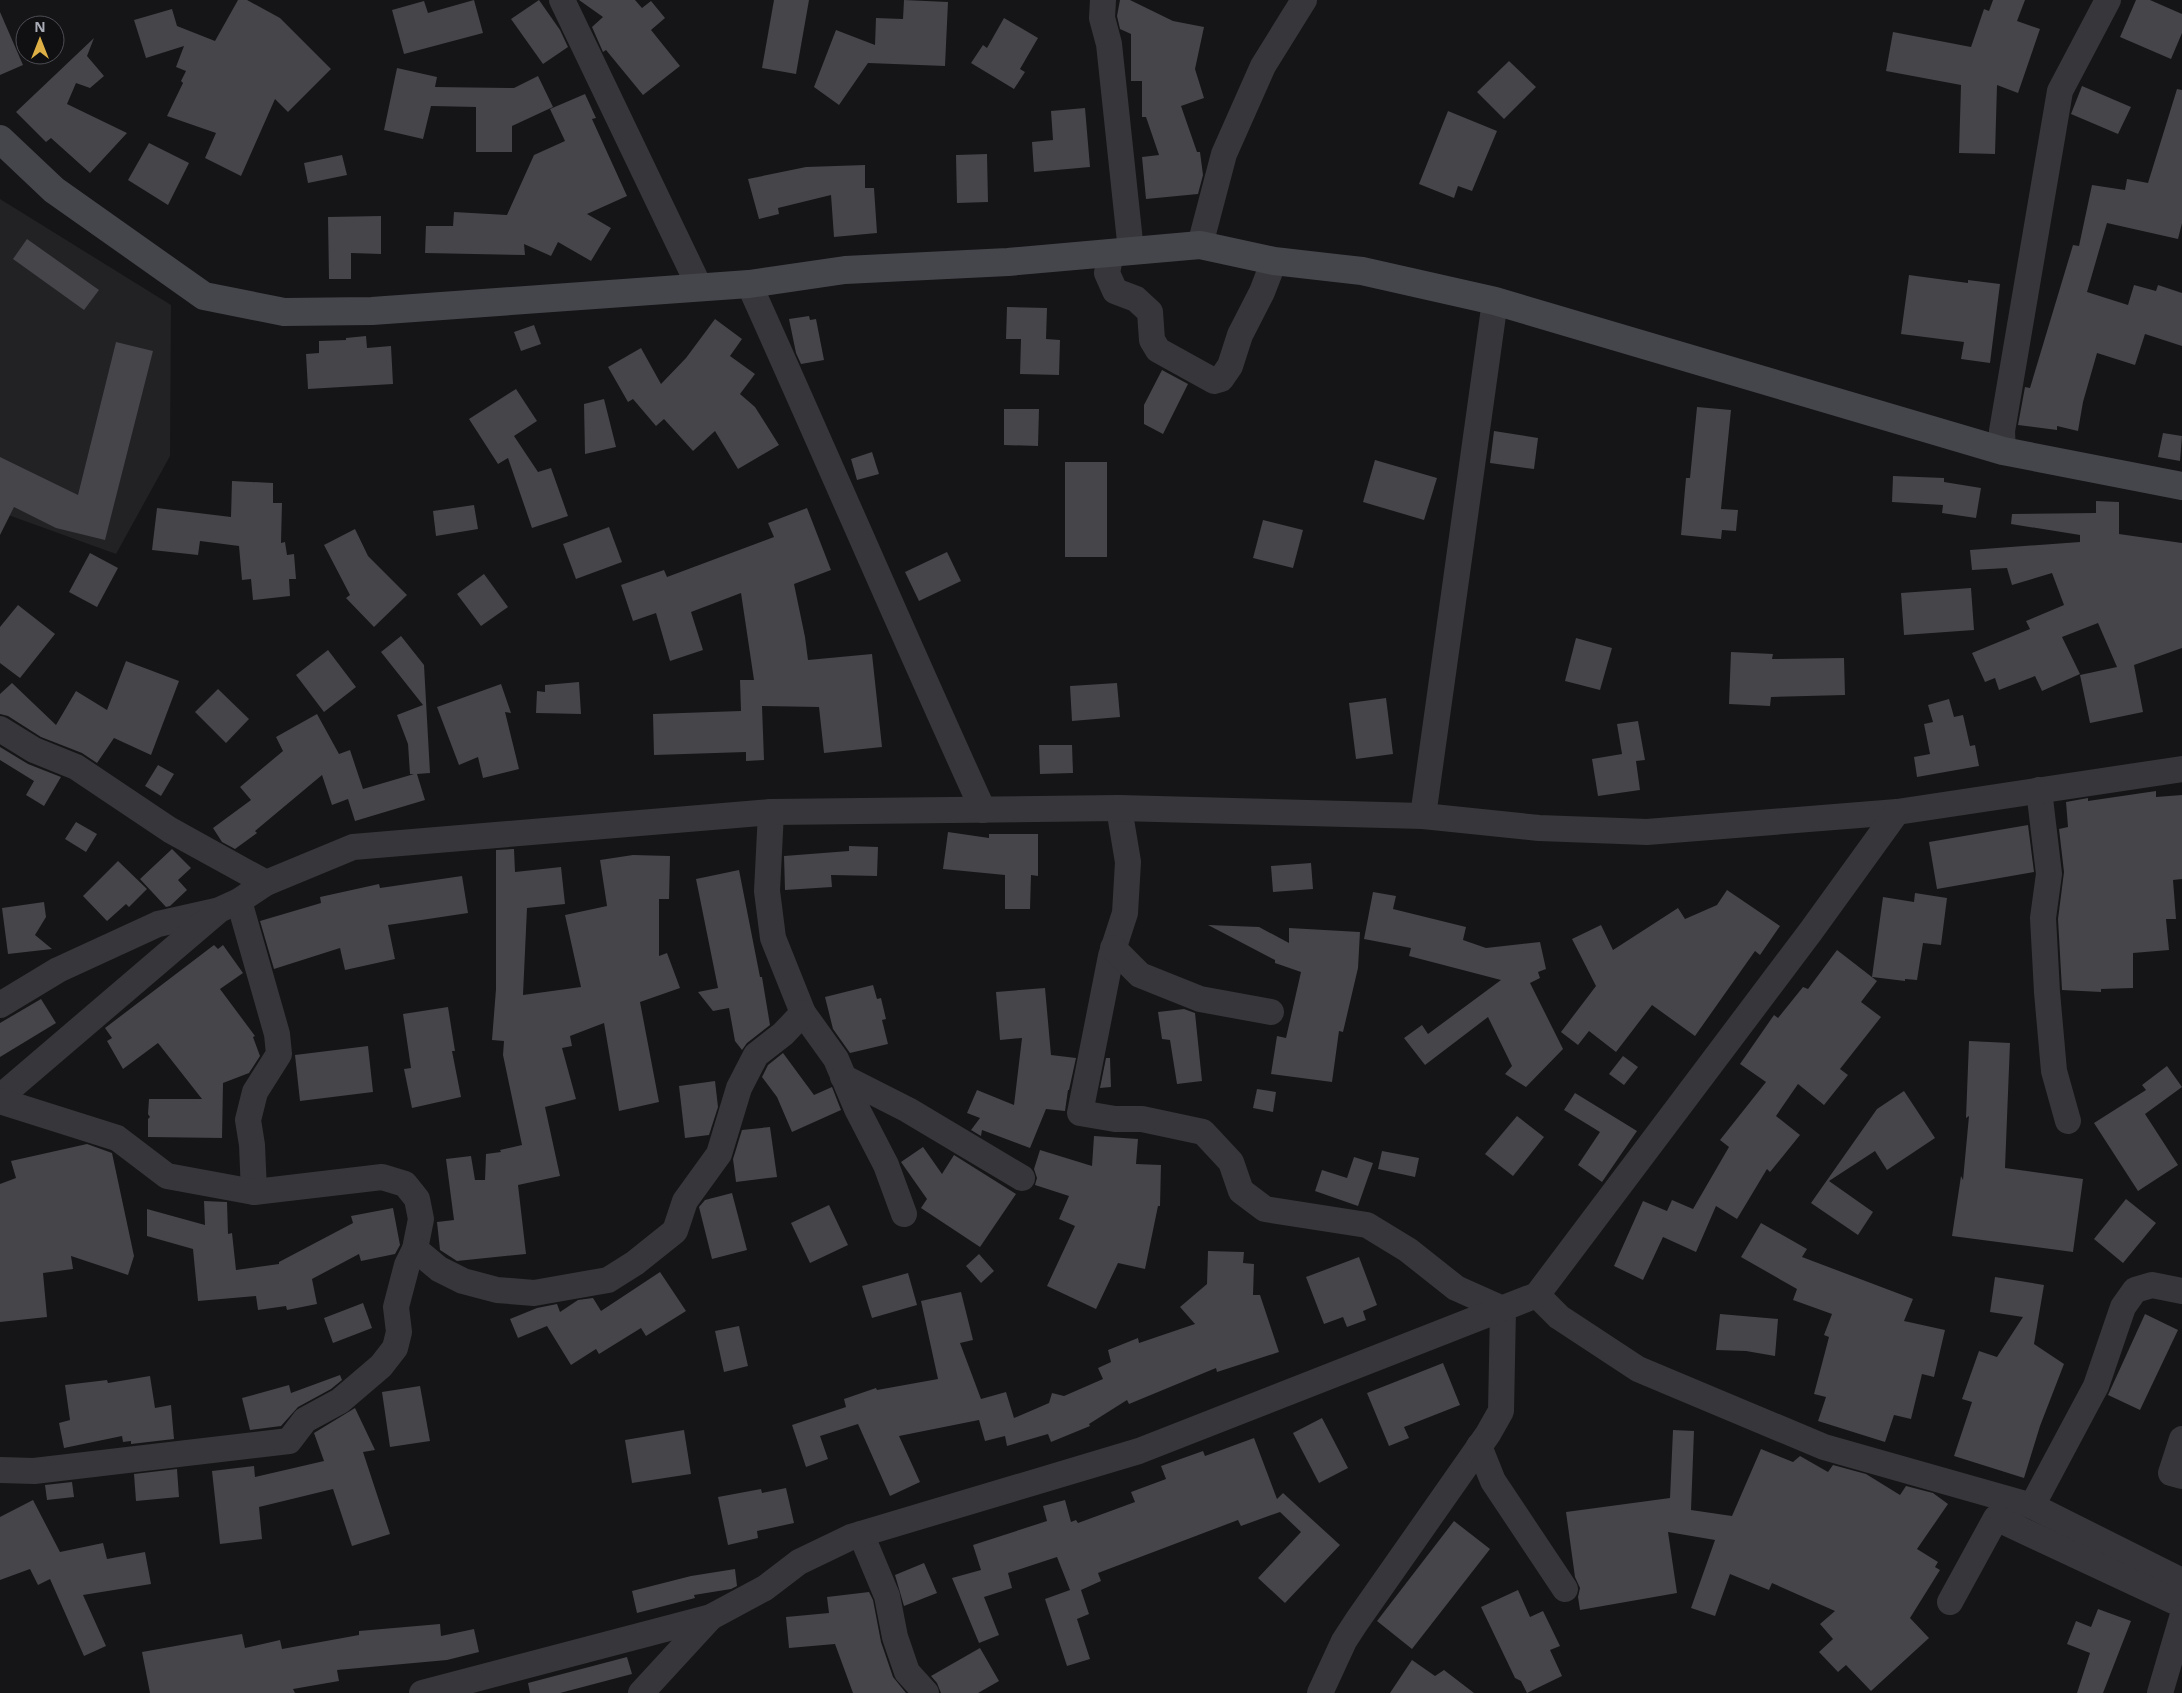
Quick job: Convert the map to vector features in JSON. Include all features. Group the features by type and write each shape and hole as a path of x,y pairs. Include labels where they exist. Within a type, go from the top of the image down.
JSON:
{"street":[{"path":"562,0 700,288"},
{"path":"1103,0 1102,18 1109,44 1121,252 1107,273 1115,291 1136,300 1150,312 1152,340 1158,350 1214,381 1221,379 1230,366 1240,335 1262,292 1274,261"},
{"path":"1200,245 1224,154 1263,66 1304,0"},
{"path":"2003,451 2002,431 2060,91 2108,0"},
{"path":"0,139 54,190 204,296 284,312 372,311 700,288 750,284 845,270 1008,262 1200,245 1274,261 1362,271 1495,301 2003,451 2182,486"},
{"path":"750,284 914,659 983,810"},
{"path":"1422,816 1495,301"},
{"path":"0,729 34,750 76,767 170,830 266,883"},
{"path":"0,1097 229,906 266,883 353,847 771,812 1119,808 1422,816 1539,828 1647,832 1897,812 2182,769"},
{"path":"2039,790 2048,874 2043,918 2047,992 2054,1071 2068,1121"},
{"path":"1119,808 1128,862 1125,913 1113,948 1080,1113 1115,1119 1142,1119 1203,1132 1231,1162 1241,1191 1265,1209 1367,1225 1408,1250 1456,1288 1503,1309"},
{"path":"771,812 767,891 773,938 803,1013 836,1059 857,1109 886,1164 904,1214"},
{"path":"422,1693 711,1617 765,1588 799,1562 861,1534 1139,1451 1537,1295 1811,931 1897,812"},
{"path":"0,1005 58,970 158,924 229,906"},
{"path":"229,906 277,1034 279,1054 255,1092 248,1120 252,1145 254,1192"},
{"path":"1113,948 1140,975 1200,999 1271,1012"},
{"path":"416,1249 439,1269 463,1281 498,1290 534,1293 608,1280 635,1263 675,1231 685,1201 719,1154 739,1088 756,1055 783,1034 803,1013"},
{"path":"843,1077 908,1110 1022,1178"},
{"path":"0,1101 117,1138 167,1176 254,1192 382,1177 405,1184 417,1199 421,1220 416,1249 407,1264 400,1285 396,1307 399,1332 395,1348 381,1366 340,1401 305,1420 289,1441 34,1471 0,1470"},
{"path":"2032,1506 2096,1386 2123,1307 2135,1290 2152,1285 2182,1291"},
{"path":"1537,1295 1559,1317 1638,1369 1824,1447 2032,1506 2182,1581"},
{"path":"1320,1693 1352,1628 1480,1446 1501,1411 1503,1309"},
{"path":"2182,1439 2171,1473 2182,1476"},
{"path":"1480,1446 1493,1481 1565,1589"},
{"path":"1950,1602 1996,1518 2182,1605"},
{"path":"861,1534 887,1596 895,1638 907,1672 926,1693"},
{"path":"641,1693 711,1617"},
{"path":"2160,1693 2182,1618"}],"shaded area":[{"path":"0,199 171,305 170,456 116,554 0,512"}],"building":[{"path":"238,0 247,0 280,18 331,69 288,112 275,99 241,176 205,158 216,133 167,116 183,83 181,81 186,71 176,67 184,46 146,58 134,20 172,9 177,26 215,41"},
{"path":"474,0 483,33 404,54 392,10 424,1 428,13"},
{"path":"539,0 560,30 568,47 543,64 511,19"},
{"path":"579,0 635,0 642,8 651,1 665,18 651,30 680,66 643,95 606,50 603,52 592,27 603,17"},
{"path":"774,0 809,0 796,74 762,68"},
{"path":"904,0 948,2 945,66 868,63 839,105 814,87 836,30 875,45 876,18 903,19"},
{"path":"1120,0 1130,0 1173,21 1204,27 1195,69 1204,98 1181,106 1197,152 1200,152 1203,175 1198,194 1146,199 1142,157 1159,155 1146,117 1142,117 1142,81 1131,81 1131,34 1120,29 1117,16"},
{"path":"1993,0 2025,0 2017,21 2040,29 2018,93 1997,85 1995,154 1959,153 1961,85 1886,71 1893,32 1971,47 1984,9 1989,11"},
{"path":"2136,0 2150,0 2182,14 2182,33 2171,59 2120,37"},
{"path":"0,12 15,47 15,65 23,65 0,75"},
{"path":"1004,18 1038,38 1020,69 1025,72 1014,89 971,63 983,45 987,48"},
{"path":"94,38 87,56 104,76 90,88 76,83 67,104 127,133 90,173 51,138 46,142 16,112"},
{"path":"1509,61 1536,87 1504,119 1477,92"},
{"path":"397,68 437,77 435,87 514,88 538,76 553,107 512,126 512,152 476,152 476,107 431,106 423,139 384,130"},
{"path":"2082,86 2131,107 2118,134 2071,114"},
{"path":"2177,89 2182,90 2182,223 2178,239 2107,223 2087,292 2128,305 2134,285 2156,291 2158,285 2182,293 2182,346 2145,334 2135,365 2097,353 2083,402 2078,431 2057,426 2057,430 2018,425 2025,387 2030,388 2073,245 2079,246 2092,185 2125,190 2127,179 2148,183"},
{"path":"585,94 596,118 592,119 627,196 587,214 611,228 591,261 558,242 551,256 524,244 525,255 425,253 426,226 453,226 454,212 507,215 534,155 565,141 550,109"},
{"path":"1085,108 1090,167 1034,172 1032,142 1053,140 1051,111"},
{"path":"1448,111 1497,131 1472,191 1458,186 1454,198 1419,184"},
{"path":"149,143 189,163 168,205 128,180"},
{"path":"987,154 988,202 957,203 956,155"},
{"path":"342,155 347,175 308,183 304,163"},
{"path":"865,165 865,188 874,188 877,233 834,237 831,195 778,208 779,214 759,219 748,179 806,167"},
{"path":"381,216 381,254 351,253 351,279 329,279 328,217"},
{"path":"27,239 99,290 84,310 13,259"},
{"path":"1909,275 1968,283 1968,280 2000,284 1990,363 1961,359 1964,342 1901,334"},
{"path":"1007,307 1047,308 1046,339 1060,340 1059,375 1020,374 1021,339 1006,339"},
{"path":"809,316 810,320 816,319 824,360 801,364 796,353 789,319"},
{"path":"715,319 742,339 730,356 755,374 740,394 755,407 779,445 738,469 715,431 693,451 664,419 656,426 633,399 628,402 608,367 641,348 661,384 686,358"},
{"path":"534,325 541,344 521,351 514,332"},
{"path":"366,336 367,348 391,346 393,384 308,389 306,354 319,353 319,341 346,340 346,338"},
{"path":"116,342 153,351 105,540 56,528 14,507 0,535 0,457 78,495"},
{"path":"1162,370 1188,384 1163,434 1144,424 1144,405"},
{"path":"516,389 537,421 514,436 538,472 551,468 568,516 532,528 508,458 498,464 469,419"},
{"path":"604,399 616,447 585,454 584,404"},
{"path":"1697,407 1731,410 1721,509 1738,510 1736,531 1722,530 1721,539 1681,535 1686,478 1690,478"},
{"path":"1004,409 1039,409 1038,446 1004,445"},
{"path":"1494,431 1538,438 1534,469 1490,463"},
{"path":"2163,433 2182,436 2180,461 2158,457"},
{"path":"872,452 879,474 857,480 851,459"},
{"path":"1375,460 1437,478 1424,520 1363,502"},
{"path":"1065,462 1107,462 1107,557 1065,557"},
{"path":"1893,476 1944,478 1944,482 1981,488 1976,518 1942,513 1943,505 1892,502"},
{"path":"232,481 273,483 273,503 282,503 281,543 285,542 287,555 294,554 296,579 289,579 290,596 253,600 251,579 242,580 239,546 200,541 198,555 152,550 157,508 231,517"},
{"path":"2096,501 2119,502 2119,534 2182,543 2182,648 2134,665 2143,712 2090,723 2080,675 2117,667 2098,623 2062,637 2080,674 2042,691 2035,676 1999,690 1995,678 1985,682 1972,653 2030,629 2026,621 2064,605 2052,573 2012,585 2007,568 1972,570 1970,550 2080,542 2080,535 2011,524 2012,514 2096,513"},
{"path":"474,505 478,529 436,536 433,511"},
{"path":"807,508 831,570 794,584 808,660 872,654 882,747 824,753 819,707 762,706 764,760 746,761 746,752 654,755 653,714 741,711 740,680 754,680 741,593 691,612 703,650 670,661 656,613 633,621 621,585 664,570 667,577 774,537 768,523"},
{"path":"1263,520 1303,530 1293,568 1253,558"},
{"path":"609,527 622,562 576,579 563,544"},
{"path":"355,529 368,556 407,595 374,627 346,598 350,595 324,545"},
{"path":"947,552 961,581 919,601 905,572"},
{"path":"90,553 118,568 97,607 69,592"},
{"path":"484,574 508,607 481,626 457,594"},
{"path":"1971,588 1974,630 1904,635 1901,593"},
{"path":"18,605 55,634 20,678 0,663 0,627"},
{"path":"401,636 424,665 430,773 417,774 425,800 355,821 348,799 332,805 322,775 255,831 257,833 235,849 222,842 213,828 251,800 240,787 283,751 276,737 317,714 339,754 350,750 363,789 414,774 410,774 408,744 397,715 423,705 381,652"},
{"path":"1576,638 1612,648 1600,690 1565,681"},
{"path":"328,650 356,687 324,712 296,675"},
{"path":"1731,652 1773,654 1772,659 1844,658 1845,695 1771,697 1770,706 1729,704"},
{"path":"126,661 179,681 151,755 114,738 97,763 82,753 41,737 8,716 0,714 0,694 12,683 56,725 76,691 107,710"},
{"path":"579,682 581,714 536,713 537,691 545,692 545,685"},
{"path":"1117,683 1120,717 1072,721 1070,686"},
{"path":"501,684 511,713 505,712 519,769 483,778 478,757 459,765 437,707"},
{"path":"218,689 249,719 226,743 195,712"},
{"path":"1386,698 1393,754 1356,759 1349,703"},
{"path":"1949,699 1954,717 1963,715 1970,746 1975,745 1979,766 1917,777 1914,757 1930,754 1924,724 1933,722 1928,705"},
{"path":"1638,721 1645,760 1636,761 1640,790 1598,796 1592,759 1622,754 1617,724"},
{"path":"1039,745 1072,745 1073,773 1040,774"},
{"path":"0,747 28,764 61,777 44,806 26,795 34,781 0,760"},
{"path":"158,765 174,774 161,796 145,786"},
{"path":"2156,791 2156,797 2182,795 2182,879 2173,880 2176,919 2166,919 2169,950 2133,953 2133,988 2101,989 2101,992 2062,990 2058,919 2064,872 2059,829 2068,827 2066,802 2088,798 2088,801"},
{"path":"76,822 97,834 86,852 65,839"},
{"path":"2028,825 2034,872 1937,889 1929,842"},
{"path":"948,832 989,838 989,834 1038,834 1038,876 1031,875 1030,909 1005,909 1005,875 943,869"},
{"path":"849,846 878,847 877,876 831,875 832,887 785,890 784,856 849,851"},
{"path":"172,849 191,868 178,880 187,890 170,906 166,907 140,879"},
{"path":"514,849 515,872 561,867 565,904 527,908 523,995 581,987 565,915 607,906 600,860 633,855 670,856 669,899 659,899 659,956 667,953 680,988 640,1002 659,1102 619,1111 604,1023 570,1036 572,1046 562,1048 576,1099 545,1107 560,1176 518,1185 526,1254 457,1261 440,1250 437,1222 454,1220 446,1159 471,1156 475,1180 485,1180 486,1154 501,1152 500,1150 522,1145 503,1055 504,1041 492,1040 496,989 496,850"},
{"path":"118,861 147,889 129,907 126,904 107,921 83,896"},
{"path":"1311,863 1313,889 1273,892 1271,866"},
{"path":"739,870 760,977 762,977 770,1025 747,1043 742,1050 735,1041 729,1008 713,1011 698,992 718,988 696,879"},
{"path":"462,876 468,913 388,925 395,959 345,970 340,948 274,969 260,921 321,903 320,897 379,884 380,888"},
{"path":"1727,890 1780,926 1760,955 1755,951 1695,1036 1652,1005 1616,1052 1589,1031 1578,1045 1561,1032 1596,986 1572,939 1601,925 1613,950 1678,908 1685,919 1717,905"},
{"path":"1373,892 1396,896 1393,909 1466,927 1463,940 1486,948 1540,942 1546,969 1538,972 1540,978 1530,983 1563,1049 1526,1087 1505,1074 1512,1066 1488,1017 1425,1065 1404,1038 1422,1025 1428,1034 1501,980 1409,956 1411,948 1364,939"},
{"path":"1915,893 1947,898 1941,945 1923,943 1917,980 1905,979 1905,981 1872,977 1883,897 1914,902"},
{"path":"44,902 46,917 35,935 52,949 8,954 2,908"},
{"path":"1208,925 1259,927 1289,943 1289,928 1360,932 1358,968 1343,1032 1339,1031 1332,1082 1271,1074 1277,1036 1286,1038 1301,972 1275,963 1275,960"},
{"path":"214,945 218,949 223,945 243,973 220,989 255,1036 253,1037 260,1056 249,1073 223,1083 222,1138 148,1137 149,1099 202,1099 158,1043 123,1069 107,1041 112,1038 105,1028"},
{"path":"1837,950 1877,981 1861,1002 1881,1017 1840,1069 1848,1075 1824,1105 1798,1084 1776,1116 1800,1135 1770,1172 1767,1169 1737,1219 1716,1206 1696,1252 1663,1237 1643,1280 1614,1266 1643,1201 1667,1211 1672,1200 1693,1209 1729,1147 1720,1140 1766,1082 1740,1064 1774,1015 1778,1018 1803,987 1808,989"},
{"path":"873,985 877,999 881,998 886,1019 882,1020 888,1044 850,1053 833,1029 825,997"},
{"path":"1045,988 1051,1055 1076,1058 1065,1111 1046,1109 1030,1148 982,1130 981,1136 971,1130 980,1118 967,1113 977,1090 1014,1105 1022,1038 1000,1040 996,992"},
{"path":"41,999 56,1023 0,1057 0,1023"},
{"path":"448,1007 455,1051 452,1051 461,1097 412,1108 404,1069 411,1068 403,1014"},
{"path":"1184,1009 1195,1013 1202,1081 1177,1084 1170,1040 1162,1039 1158,1012"},
{"path":"1969,1041 2010,1043 2005,1168 2083,1179 2073,1252 1952,1236 1961,1176 1963,1180 1969,1116 1966,1118"},
{"path":"368,1046 373,1092 300,1101 295,1055"},
{"path":"783,1053 814,1095 832,1087 841,1110 792,1132 777,1097 762,1077 768,1065"},
{"path":"1623,1056 1638,1067 1624,1085 1609,1074"},
{"path":"1106,1058 1110,1058 1111,1087 1100,1088"},
{"path":"2167,1066 2182,1087 2145,1114 2178,1165 2138,1191 2094,1123 2146,1090 2142,1085"},
{"path":"715,1081 718,1107 709,1135 685,1138 679,1086"},
{"path":"1257,1089 1276,1092 1273,1112 1253,1108"},
{"path":"1904,1091 1935,1138 1887,1170 1875,1151 1829,1181 1873,1212 1858,1235 1811,1203 1877,1109"},
{"path":"1575,1093 1637,1131 1602,1182 1578,1165 1600,1132 1564,1110"},
{"path":"1517,1116 1544,1137 1513,1176 1485,1154"},
{"path":"770,1127 777,1177 736,1182 733,1159 742,1130"},
{"path":"1094,1136 1138,1139 1136,1164 1161,1165 1160,1206 1158,1206 1145,1269 1118,1263 1096,1309 1047,1286 1075,1226 1059,1219 1069,1196 1035,1185 1037,1178 1034,1169 1040,1150 1092,1166"},
{"path":"87,1144 112,1153 134,1256 128,1275 71,1256 73,1269 43,1273 47,1317 0,1322 0,1184 16,1178 11,1161"},
{"path":"923,1147 942,1174 954,1155 1016,1194 980,1247 921,1208 927,1199 901,1162"},
{"path":"1382,1151 1419,1158 1415,1177 1378,1169"},
{"path":"1354,1157 1373,1163 1358,1206 1315,1191 1322,1170 1347,1178"},
{"path":"732,1193 747,1250 712,1259 699,1207 705,1200"},
{"path":"2126,1199 2156,1223 2123,1263 2094,1239"},
{"path":"204,1201 227,1202 228,1234 232,1233 236,1270 279,1264 279,1262 353,1223 351,1216 393,1208 400,1245 395,1254 361,1261 359,1254 312,1279 317,1304 287,1310 286,1306 258,1310 256,1296 198,1301 193,1249 147,1236 147,1209 205,1225"},
{"path":"829,1205 848,1245 810,1263 791,1223"},
{"path":"1761,1223 1807,1249 1802,1257 1913,1299 1904,1321 1945,1330 1934,1377 1922,1374 1911,1419 1894,1415 1885,1442 1818,1421 1826,1397 1814,1394 1829,1337 1824,1335 1832,1314 1793,1300 1797,1289 1741,1257"},
{"path":"1208,1251 1244,1252 1243,1263 1254,1264 1253,1295 1260,1295 1279,1352 1217,1372 1216,1368 1129,1404 1127,1400 1089,1424 1090,1426 1051,1442 1048,1434 1007,1446 1005,1436 985,1441 979,1420 899,1436 920,1482 890,1496 858,1424 820,1436 828,1459 806,1467 792,1425 846,1407 844,1399 876,1388 877,1390 938,1379 921,1301 961,1292 973,1340 960,1343 981,1399 1006,1392 1014,1418 1049,1403 1052,1393 1064,1396 1103,1379 1098,1368 1111,1362 1108,1350 1138,1338 1139,1343 1195,1324 1180,1307 1207,1284"},
{"path":"979,1254 994,1271 981,1283 966,1266"},
{"path":"1359,1257 1377,1305 1363,1311 1366,1320 1347,1327 1343,1317 1324,1324 1306,1277"},
{"path":"660,1272 686,1311 646,1336 641,1328 599,1354 596,1349 571,1365 547,1326 518,1338 510,1319 537,1308 557,1304 560,1312 578,1300 593,1298 601,1311"},
{"path":"908,1273 917,1305 872,1318 862,1286"},
{"path":"1995,1277 2044,1285 2034,1344 2064,1364 2040,1426 2024,1478 1954,1456 1972,1402 1962,1399 1979,1351 1997,1357 2023,1317 1990,1312"},
{"path":"363,1303 372,1328 333,1343 324,1318"},
{"path":"1720,1314 1778,1319 1775,1356 1746,1351 1716,1350"},
{"path":"2145,1314 2178,1330 2140,1410 2108,1395"},
{"path":"739,1326 748,1366 724,1372 715,1331"},
{"path":"1443,1363 1460,1405 1404,1427 1409,1438 1389,1446 1367,1393"},
{"path":"340,1375 342,1380 331,1389 298,1407 281,1426 250,1430 242,1398 289,1385 291,1393"},
{"path":"150,1376 155,1408 171,1405 174,1439 131,1444 131,1441 123,1442 122,1436 64,1448 59,1423 70,1420 65,1385 107,1380 108,1383"},
{"path":"420,1386 430,1441 390,1447 382,1392"},
{"path":"355,1408 375,1450 363,1452 390,1534 352,1546 333,1489 259,1507 262,1539 220,1544 212,1471 254,1466 255,1477 324,1461 314,1433"},
{"path":"1322,1418 1348,1468 1319,1483 1293,1433"},
{"path":"684,1430 691,1474 632,1483 625,1440"},
{"path":"1673,1430 1694,1431 1691,1510 1732,1516 1761,1449 1793,1462 1800,1456 1828,1472 1833,1465 1866,1474 1900,1495 1906,1486 1933,1493 1948,1504 1917,1549 1938,1562 1935,1567 1940,1570 1910,1618 1929,1638 1871,1691 1846,1665 1838,1672 1819,1652 1833,1639 1820,1624 1835,1611 1772,1583 1769,1590 1730,1574 1715,1616 1691,1608 1715,1540 1668,1532 1677,1593 1580,1610 1578,1597 1580,1588 1575,1577 1566,1512 1670,1498"},
{"path":"1254,1438 1277,1499 1283,1493 1340,1545 1285,1603 1258,1578 1301,1532 1280,1512 1241,1526 1238,1520 1098,1573 1101,1581 1081,1590 1089,1614 1077,1619 1090,1659 1067,1666 1045,1599 1070,1590 1057,1557 1008,1573 1012,1588 984,1597 999,1635 979,1643 952,1578 981,1570 973,1545 1047,1521 1043,1506 1065,1500 1071,1522 1076,1520 1078,1523 1135,1502 1131,1492 1166,1479 1161,1466 1203,1451 1205,1456"},
{"path":"177,1469 179,1497 136,1501 134,1474"},
{"path":"72,1482 74,1497 47,1500 45,1485"},
{"path":"786,1488 794,1523 757,1531 758,1538 728,1545 718,1497 761,1489 762,1493"},
{"path":"33,1500 60,1552 103,1543 107,1559 145,1552 151,1584 83,1595 106,1646 84,1656 50,1579 38,1585 30,1569 0,1580 0,1517"},
{"path":"1454,1521 1490,1549 1412,1649 1377,1621"},
{"path":"924,1563 937,1593 904,1606 895,1575"},
{"path":"735,1569 737,1586 731,1589 694,1595 695,1598 637,1613 632,1591 691,1576"},
{"path":"1518,1590 1530,1617 1543,1611 1560,1646 1550,1650 1562,1676 1527,1693 1521,1681 1515,1678 1481,1607"},
{"path":"869,1592 873,1600 881,1642 893,1677 906,1693 853,1693 835,1644 789,1648 786,1617 829,1613 827,1597"},
{"path":"2098,1609 2131,1621 2103,1693 2077,1693 2090,1653 2067,1644 2076,1621 2091,1627"},
{"path":"440,1624 441,1636 474,1629 479,1652 447,1660 337,1670 339,1681 293,1689 295,1693 150,1693 142,1652 242,1634 245,1648 280,1640 282,1649 359,1635 359,1631"},
{"path":"980,1648 999,1681 978,1693 941,1693 937,1683 931,1676"},
{"path":"627,1657 632,1674 560,1693 530,1693 528,1683"},
{"path":"1412,1660 1435,1676 1444,1670 1474,1693 1390,1693"}]}
